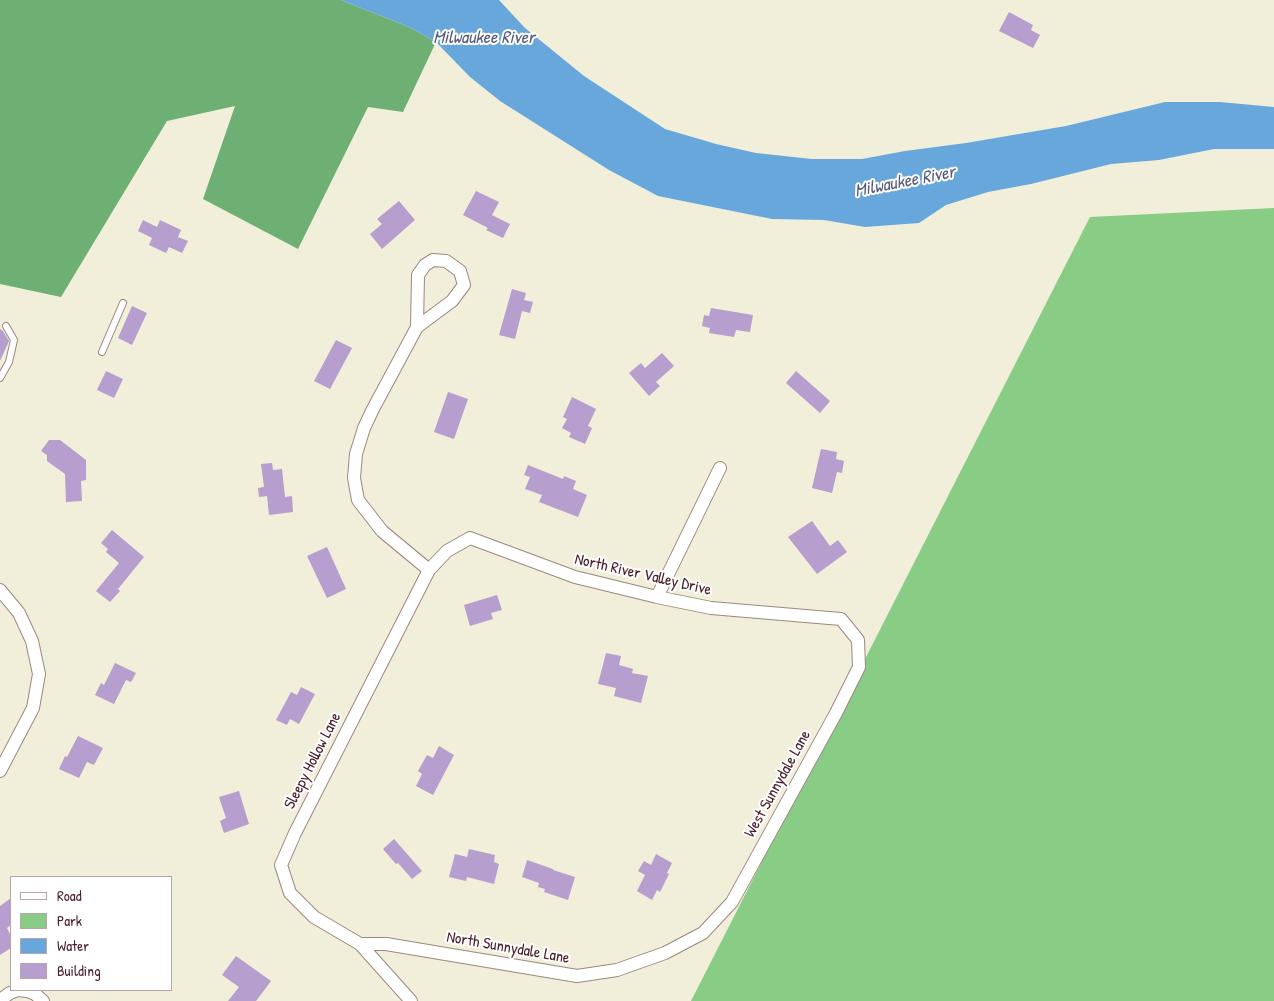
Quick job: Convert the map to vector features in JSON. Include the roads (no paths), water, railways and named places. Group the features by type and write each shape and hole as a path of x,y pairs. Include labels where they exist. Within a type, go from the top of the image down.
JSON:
{"street":[{"path":"417,327 418,275 425,265 433,260 446,261 460,271 464,285 452,302 417,327 364,428 356,454 354,478 358,500 382,531 429,570"},
{"path":"657,597 720,468"},
{"name":"North River Valley Drive","path":"429,570 447,551 470,538 575,578 657,597 711,608 841,619 858,640"},
{"name":"Sleepy Hollow Lane","path":"360,944 314,917 290,893 281,865 299,824 429,570"},
{"path":"0,590 19,613 32,641 39,674 33,708 0,771"},
{"name":"West Sunnydale Lane","path":"703,933 732,902 836,713 859,667 858,640"},
{"name":"North Sunnydale Lane","path":"360,944 386,944 577,976 617,970 664,953 703,933"},
{"path":"360,944 411,1001"},
{"path":"0,1000 14,991"},
{"path":"27,991 36,994 43,1001"}],"lane":[{"path":"102,352 124,303"},
{"path":"0,378 9,362 14,340 6,326"}],"water":[{"name":"Milwaukee River","path":"341,0 499,0 525,28 584,76 665,129 756,153 812,159 862,159 1066,126 1165,102 1220,102 1274,107 1274,149 1214,149 1159,160 1111,164 1031,184 988,192 946,205 919,223 865,227 824,220 772,219 658,196 609,170 500,101 470,77 436,42 409,27"}]}
